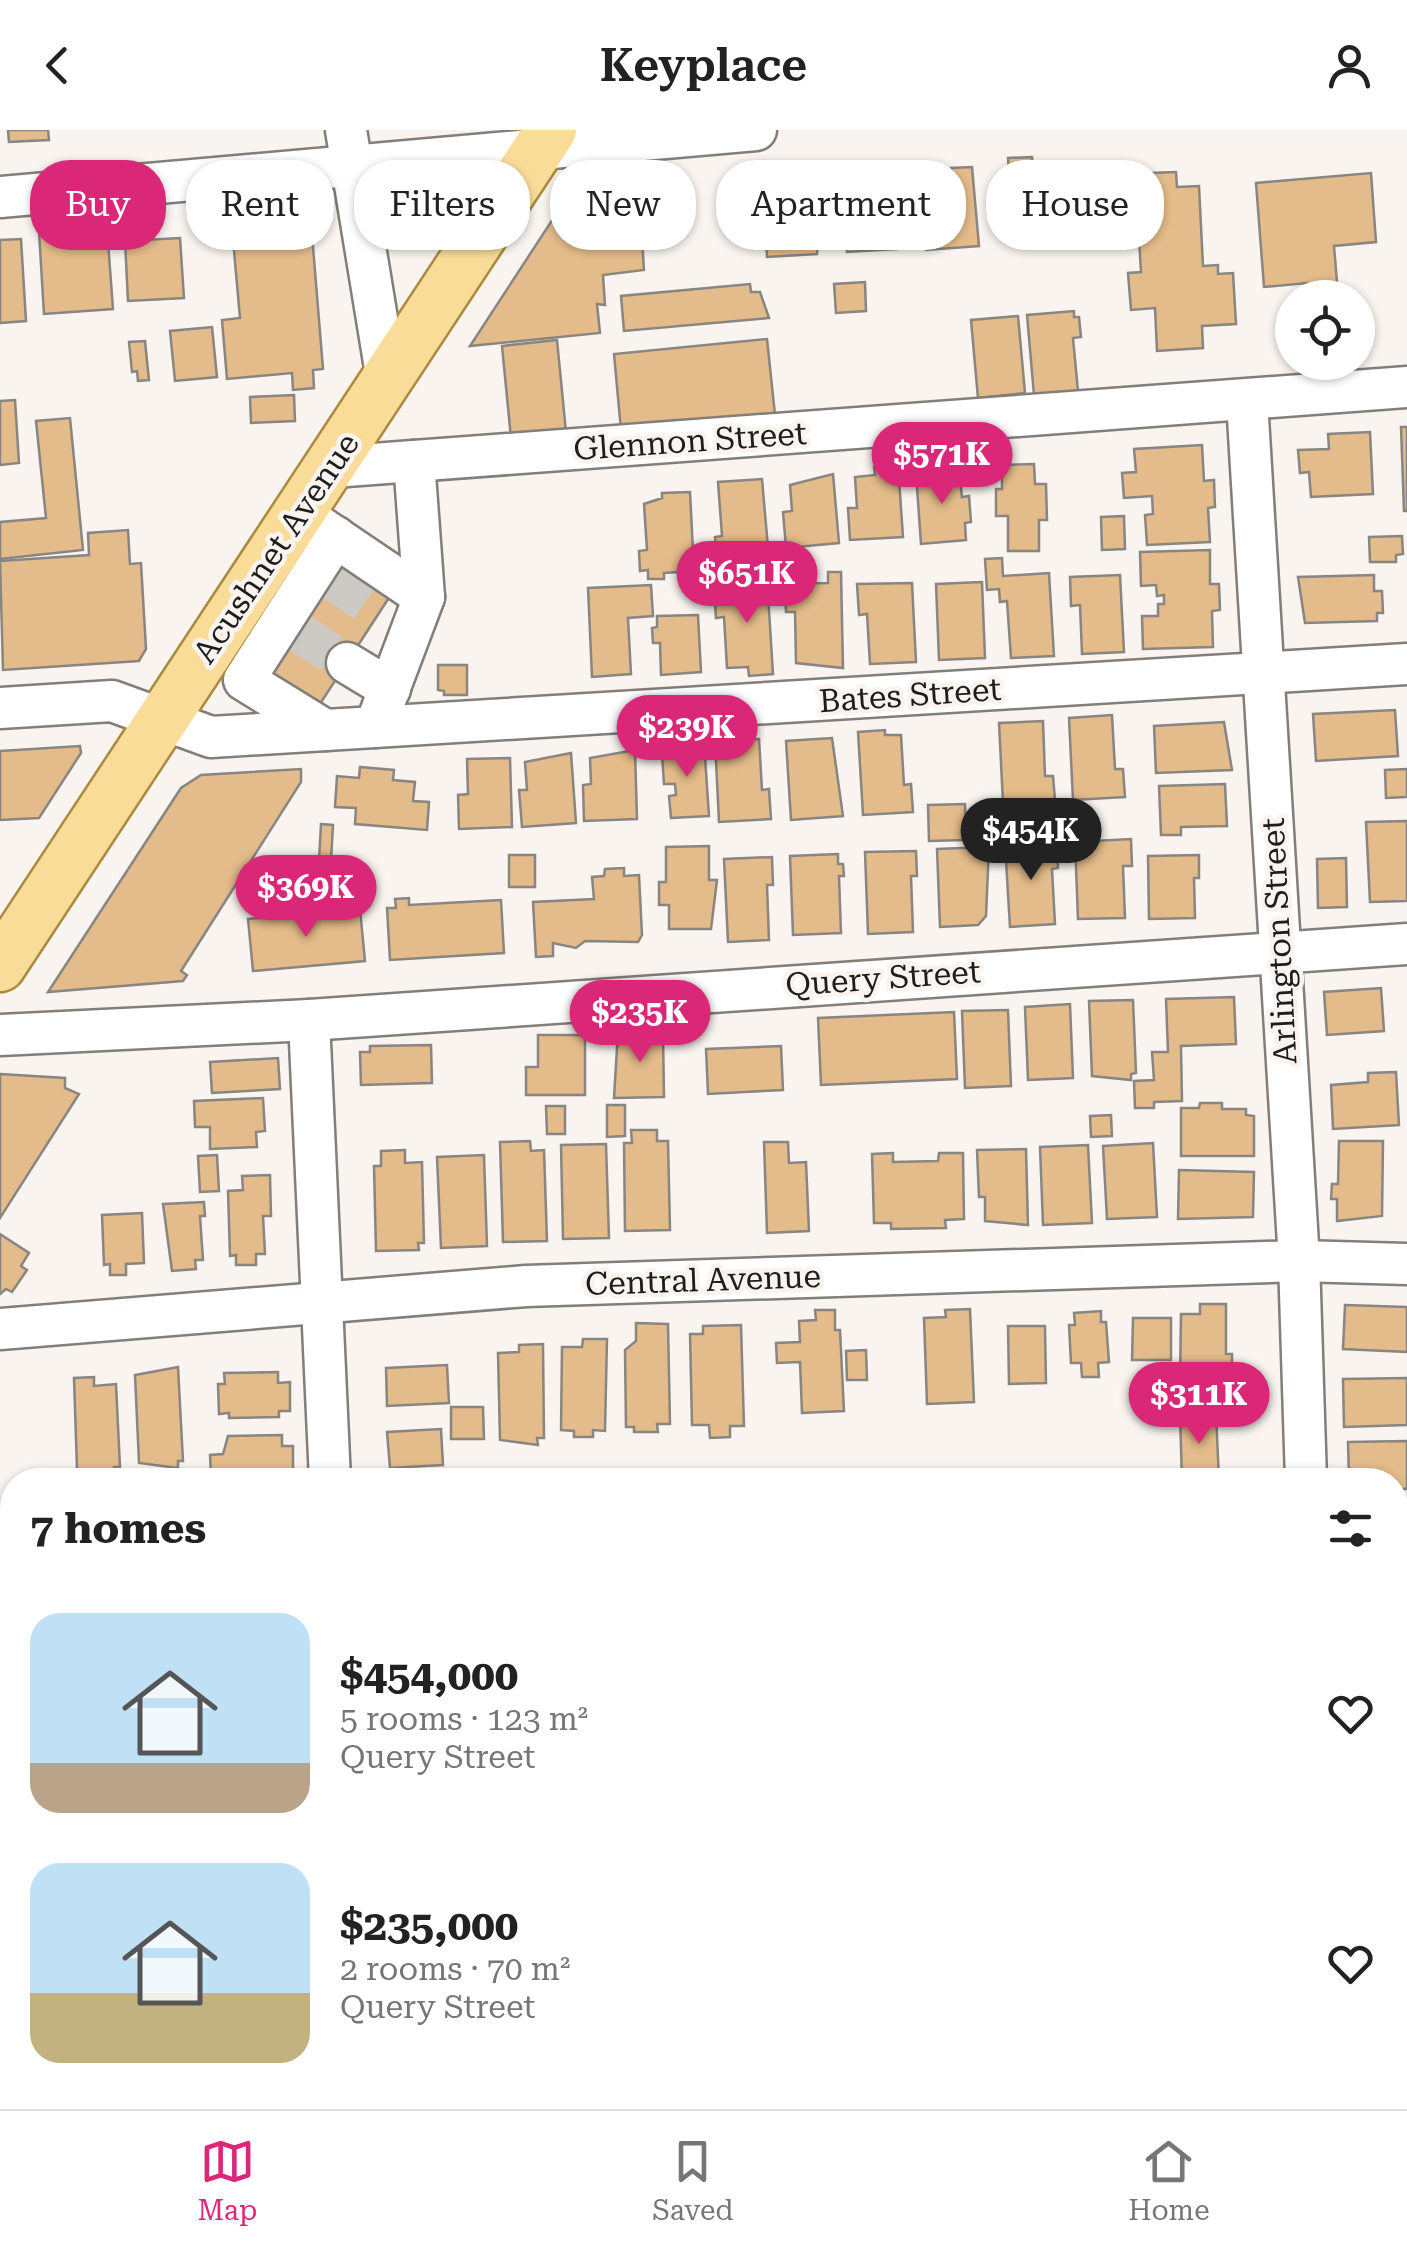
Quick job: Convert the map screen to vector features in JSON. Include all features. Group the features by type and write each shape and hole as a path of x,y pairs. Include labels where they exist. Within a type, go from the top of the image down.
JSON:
{"main road":[{"name":"Acushnet Avenue","path":"0,966 161,720 225,668 321,550 332,466 545,139"}],"street":[{"path":"0,198 348,147 756,130"},
{"path":"348,147 387,380"},
{"name":"Glennon Street","path":"332,466 1407,387"},
{"name":"Arlington Street","path":"1247,401 1299,1261 1306,1468"},
{"path":"375,728 390,688 405,614 414,461"},
{"path":"325,730 225,668 289,627 321,550 405,614"},
{"path":"347,663 390,688"},
{"name":"Bates Street","path":"0,708 112,702 211,738 1407,664"},
{"name":"Query Street","path":"0,1035 309,1020 1407,944"},
{"path":"309,1020 329,1468"},
{"name":"Central Avenue","path":"0,1329 526,1286 1299,1261 1407,1264"}],"building":[{"path":"8,130 48,130 49,140 9,142"},
{"path":"966,167 972,167 979,246 966,247"},
{"path":"1164,172 1176,172 1177,187 1199,186 1203,266 1218,265 1218,274 1233,273 1236,324 1202,326 1203,348 1157,351 1155,308 1131,310 1128,273 1141,272 1140,250 1164,250"},
{"path":"1371,173 1376,242 1334,246 1337,280 1275,280 1275,286 1264,287 1256,183"},
{"path":"550,223 550,250 643,250 644,270 603,275 605,305 597,304 600,333 470,346"},
{"path":"180,238 184,298 128,301 125,250 166,250 166,239"},
{"path":"21,239 26,321 0,323 0,240"},
{"path":"40,250 109,250 113,309 44,314"},
{"path":"234,250 313,250 323,369 313,370 314,388 293,390 292,373 227,379 222,320 240,318"},
{"path":"767,250 817,250 817,254 767,257"},
{"path":"865,282 866,311 836,313 834,284"},
{"path":"750,284 751,292 760,292 769,318 624,331 621,296"},
{"path":"1074,311 1074,317 1079,317 1081,337 1073,338 1078,391 1034,395 1027,315"},
{"path":"1018,316 1025,393 978,398 971,320"},
{"path":"212,327 217,377 175,381 170,331"},
{"path":"767,339 775,415 621,430 614,354"},
{"path":"557,340 566,432 511,438 502,346"},
{"path":"145,341 149,380 138,381 137,371 132,372 129,342"},
{"path":"294,395 295,421 251,423 250,397"},
{"path":"15,400 19,463 0,465 0,401"},
{"path":"70,418 83,550 0,559 0,522 46,518 36,421"},
{"path":"1401,427 1407,427 1407,511 1404,511"},
{"path":"1370,432 1373,494 1311,497 1309,472 1300,473 1298,450 1329,449 1328,434"},
{"path":"1202,445 1204,481 1214,480 1215,507 1208,508 1210,542 1147,545 1145,515 1153,514 1152,496 1124,498 1122,473 1136,472 1134,449"},
{"path":"1034,464 1035,484 1046,484 1047,520 1039,520 1039,551 1008,551 1008,516 996,516 996,489 1002,489 1002,465"},
{"path":"898,465 903,537 850,540 848,508 857,508 855,477 875,475 874,467"},
{"path":"959,470 962,497 969,496 971,522 965,523 966,540 921,544 916,473"},
{"path":"833,474 839,543 786,548 783,512 792,511 790,485"},
{"path":"762,479 769,559 717,563 715,537 722,536 718,482"},
{"path":"690,492 694,571 664,573 664,579 648,579 648,570 640,571 639,551 647,550 644,504 662,498 662,493"},
{"path":"1124,516 1125,549 1102,550 1101,517"},
{"path":"128,530 130,564 141,563 146,649 139,661 3,670 0,561 89,555 88,533"},
{"path":"1402,536 1403,554 1396,555 1396,562 1370,562 1369,537"},
{"path":"1210,550 1210,584 1219,584 1220,610 1212,611 1213,647 1143,649 1142,616 1158,616 1158,604 1164,604 1164,595 1157,596 1156,585 1141,586 1140,552"},
{"path":"1002,558 1003,576 1049,573 1054,656 1011,658 1007,601 1000,602 999,589 987,590 985,559"},
{"path":"344,562 392,593 318,707 270,676"},
{"path":"828,572 841,572 843,668 796,663 795,612 786,612 785,584 828,583"},
{"path":"1120,575 1124,652 1082,654 1080,605 1071,606 1070,577"},
{"path":"1374,575 1374,591 1382,591 1383,613 1377,613 1377,621 1305,623 1298,577"},
{"path":"767,579 773,674 749,676 748,667 727,668 724,617 716,618 714,589"},
{"path":"982,582 985,658 939,660 936,584"},
{"path":"912,583 916,662 870,664 867,614 859,615 857,584"},
{"path":"651,585 653,616 628,618 631,674 592,677 588,588"},
{"path":"698,615 701,672 661,675 660,643 653,643 652,628 657,627 657,616"},
{"path":"438,665 467,665 467,695 444,695 444,691 438,690"},
{"path":"1395,710 1398,756 1316,761 1313,714"},
{"path":"1112,715 1115,769 1123,769 1125,797 1073,800 1069,718"},
{"path":"1043,721 1045,776 1053,776 1055,800 1003,803 999,723"},
{"path":"1224,722 1232,770 1156,773 1154,726"},
{"path":"885,730 885,735 901,735 904,785 911,784 913,812 863,815 858,732"},
{"path":"832,738 843,816 791,820 786,741"},
{"path":"759,739 762,790 769,789 771,819 719,822 715,741"},
{"path":"704,742 709,816 671,818 669,796 676,795 675,784 664,784 662,754 674,753 673,745"},
{"path":"80,746 81,753 39,818 0,820 0,751"},
{"path":"635,750 637,819 584,821 583,785 591,784 590,758"},
{"path":"571,753 576,823 522,827 519,790 527,790 525,762"},
{"path":"510,758 512,827 459,829 458,795 468,794 467,759"},
{"path":"360,767 394,770 393,780 415,782 413,801 429,802 427,830 355,824 356,808 335,807 337,776 359,778"},
{"path":"301,769 301,782 181,971 187,975 183,981 48,992 181,788 201,775"},
{"path":"1407,769 1407,797 1386,798 1385,770"},
{"path":"1225,784 1227,826 1181,827 1181,835 1161,835 1159,786"},
{"path":"965,804 966,840 929,841 928,805"},
{"path":"1407,821 1407,901 1370,902 1366,822"},
{"path":"321,824 333,825 331,861 319,861"},
{"path":"1131,839 1132,866 1123,866 1125,918 1078,919 1075,842"},
{"path":"1056,841 1058,868 1052,869 1055,924 1010,927 1005,844"},
{"path":"709,846 709,880 717,880 711,929 669,929 669,905 659,905 659,882 666,882 666,847"},
{"path":"989,847 986,916 978,925 940,927 937,849"},
{"path":"916,851 917,876 911,876 913,932 868,934 865,852"},
{"path":"838,854 844,876 839,876 841,933 793,935 790,856"},
{"path":"509,855 535,855 535,887 509,887"},
{"path":"1199,855 1199,878 1194,878 1195,918 1149,919 1148,856"},
{"path":"772,857 773,885 767,885 769,940 728,942 724,859"},
{"path":"1346,858 1347,907 1318,908 1317,859"},
{"path":"624,868 624,876 639,875 642,935 638,942 585,941 576,948 553,943 553,956 536,957 533,902 594,899 592,877 604,876 605,869"},
{"path":"409,898 409,905 501,900 504,953 390,960 387,908 396,908 395,899"},
{"path":"360,909 365,961 253,971 248,919"},
{"path":"1381,988 1384,1031 1327,1035 1324,992"},
{"path":"1234,997 1236,1044 1181,1046 1182,1101 1154,1102 1154,1108 1135,1108 1134,1081 1154,1080 1152,1052 1168,1052 1166,999"},
{"path":"1133,1000 1136,1073 1131,1074 1131,1080 1092,1076 1089,1001"},
{"path":"1070,1004 1073,1078 1028,1080 1025,1007"},
{"path":"1008,1010 1011,1086 965,1088 962,1011"},
{"path":"954,1012 957,1079 821,1085 818,1018"},
{"path":"618,1031 663,1031 664,1097 614,1098"},
{"path":"538,1035 585,1035 585,1095 526,1095 526,1067 538,1067"},
{"path":"431,1045 432,1083 361,1085 360,1052 370,1052 370,1046"},
{"path":"781,1046 783,1090 708,1094 706,1049"},
{"path":"278,1058 280,1089 212,1093 210,1062"},
{"path":"1396,1072 1399,1125 1333,1129 1331,1085 1368,1082 1368,1073"},
{"path":"0,1074 65,1078 65,1088 79,1094 0,1218"},
{"path":"263,1098 265,1131 256,1132 257,1147 210,1149 210,1127 195,1127 194,1101"},
{"path":"1200,1103 1222,1103 1222,1109 1246,1109 1246,1115 1254,1116 1254,1156 1181,1156 1181,1108 1199,1108"},
{"path":"607,1105 625,1105 625,1136 607,1137"},
{"path":"546,1106 565,1106 565,1134 547,1134"},
{"path":"1111,1115 1112,1136 1091,1137 1090,1116"},
{"path":"631,1130 657,1130 657,1141 668,1141 670,1230 625,1231 624,1143 632,1143"},
{"path":"530,1141 531,1151 544,1150 547,1241 503,1242 500,1142"},
{"path":"1339,1141 1383,1141 1382,1216 1337,1221 1337,1199 1331,1199 1332,1184 1338,1184"},
{"path":"764,1142 788,1142 789,1163 806,1162 809,1231 767,1233"},
{"path":"1153,1143 1157,1217 1107,1219 1103,1146"},
{"path":"606,1144 609,1238 563,1239 561,1145"},
{"path":"1088,1145 1092,1223 1043,1225 1040,1147"},
{"path":"1026,1149 1028,1225 985,1221 985,1197 979,1197 977,1150"},
{"path":"405,1150 405,1163 422,1162 424,1243 418,1243 419,1250 376,1251 374,1166 381,1166 381,1151"},
{"path":"893,1153 893,1162 938,1161 939,1153 963,1153 964,1219 945,1220 946,1228 891,1229 891,1223 874,1223 872,1154"},
{"path":"217,1155 219,1191 200,1192 198,1156"},
{"path":"484,1155 487,1246 441,1248 437,1157"},
{"path":"1179,1170 1254,1172 1253,1217 1178,1219"},
{"path":"270,1175 271,1216 263,1216 265,1254 256,1254 256,1265 236,1265 236,1255 230,1256 228,1191 243,1190 242,1176"},
{"path":"204,1202 205,1216 200,1216 203,1260 195,1260 196,1269 172,1271 163,1204"},
{"path":"142,1213 144,1263 126,1264 126,1275 110,1275 110,1264 104,1265 102,1215"},
{"path":"0,1234 29,1253 21,1266 27,1270 12,1292 6,1289 0,1294"},
{"path":"1200,1304 1226,1304 1226,1354 1232,1354 1232,1380 1224,1380 1224,1386 1180,1379 1181,1314 1200,1314"},
{"path":"1345,1305 1407,1307 1407,1352 1343,1349"},
{"path":"970,1309 974,1402 927,1404 924,1318 946,1317 945,1310"},
{"path":"815,1310 835,1310 835,1330 840,1330 844,1411 802,1413 800,1362 777,1363 776,1343 800,1342 799,1321 816,1320"},
{"path":"1101,1311 1101,1322 1106,1322 1109,1362 1098,1363 1099,1377 1082,1377 1081,1363 1071,1363 1069,1325 1075,1325 1074,1313"},
{"path":"1133,1318 1171,1318 1171,1360 1132,1360"},
{"path":"636,1323 668,1324 670,1424 657,1424 658,1432 634,1432 634,1427 626,1427 625,1350 636,1341"},
{"path":"741,1325 744,1426 730,1426 730,1437 710,1438 709,1425 692,1425 690,1334 703,1334 703,1326"},
{"path":"1008,1326 1045,1326 1046,1383 1009,1384"},
{"path":"583,1339 607,1339 605,1431 593,1430 593,1437 574,1437 574,1431 561,1430 562,1347 582,1347"},
{"path":"543,1344 544,1438 537,1438 538,1445 500,1440 498,1353 519,1352 519,1345"},
{"path":"866,1350 867,1380 847,1380 846,1351"},
{"path":"447,1365 449,1403 387,1406 386,1368"},
{"path":"178,1367 183,1461 178,1461 178,1468 139,1463 135,1375"},
{"path":"278,1372 278,1383 290,1382 290,1411 279,1411 279,1417 229,1418 229,1413 219,1414 218,1384 225,1384 224,1373"},
{"path":"94,1377 94,1386 116,1384 120,1467 77,1468 74,1378"},
{"path":"1407,1378 1407,1425 1344,1427 1343,1379"},
{"path":"451,1407 483,1407 484,1439 451,1439"},
{"path":"1216,1413 1218,1468 1182,1468 1180,1415"},
{"path":"441,1429 443,1465 390,1468 387,1432"},
{"path":"282,1435 282,1446 293,1446 293,1468 211,1468 210,1455 223,1454 228,1436"},
{"path":"1407,1441 1407,1468 1349,1468 1348,1442"}],"tunnel":[{"path":"332,580 380,612"},
{"path":"298,632 347,663"}]}
